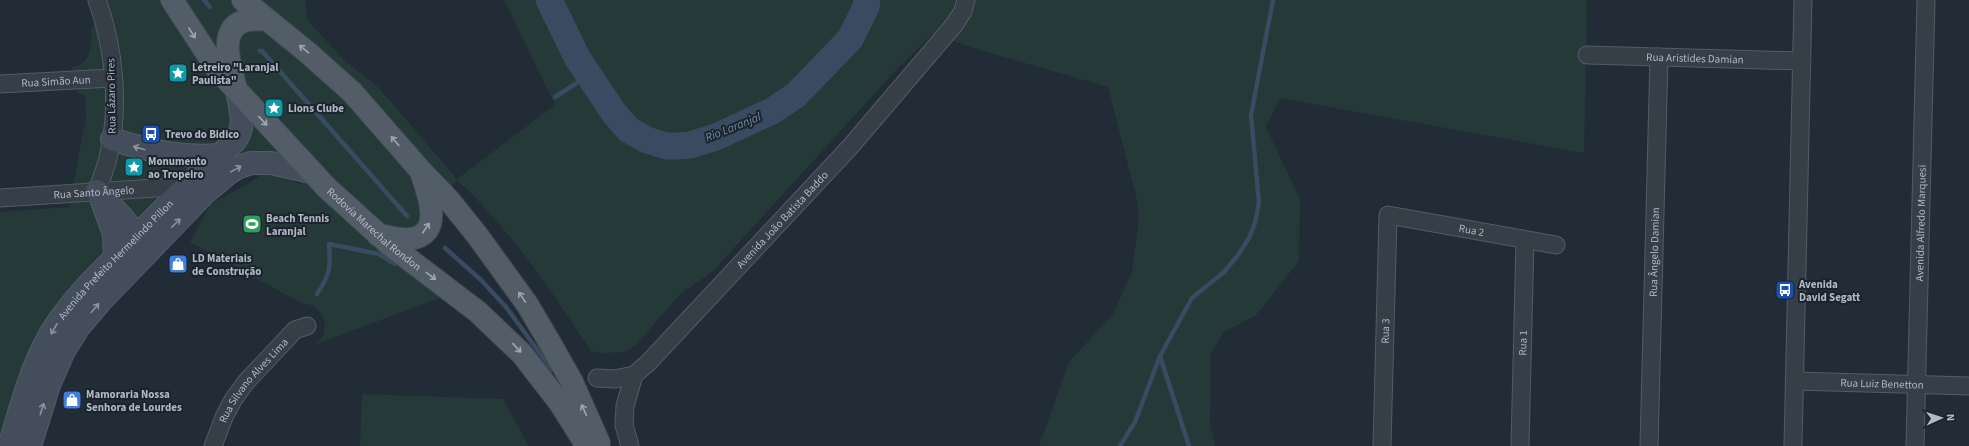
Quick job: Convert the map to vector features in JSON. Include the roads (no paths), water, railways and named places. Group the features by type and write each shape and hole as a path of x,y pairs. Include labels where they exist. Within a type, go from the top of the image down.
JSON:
{"main road":[{"name":"Rodovia Marechal Rondon","path":"172,0 209,59 237,92 344,204 378,235 478,312 508,340 548,386 587,446"},
{"path":"243,0 307,52 352,92 420,171 448,199 477,235 527,304 569,377 600,446"},
{"path":"237,92 228,48 230,34 235,27 244,21 266,20"},
{"name":"Avenida Prefeito Hermelindo Pillon","path":"30,446 49,384 47,363 100,301 187,186 235,141 241,130 241,115 237,92"},
{"path":"112,139 150,151 171,155 193,157 219,155"},
{"name":"Avenida Prefeito Hermelindo Pillon","path":"9,446 47,363 56,325 85,288 115,257 143,243 239,167 251,163 265,162 312,172"},
{"path":"378,235 410,239 416,237 425,230 431,219 432,213 420,171"},
{"path":"97,191 116,209 143,243"},
{"path":"97,191 112,224 115,243 115,257"}],"street":[{"name":"Rua Lázaro Pires","path":"97,0 108,37 114,112 109,155 97,191"},
{"name":"Avenida João Batista Baddo","path":"630,446 624,416 627,395 634,375 648,363 850,147 954,25 963,11 966,0"},
{"path":"1793,446 1803,0"},
{"name":"Avenida Alfredo Marquesi","path":"1915,446 1926,0"},
{"name":"Rua Aristides Damian","path":"1587,55 1802,61"},
{"name":"Rua Ângelo Damian","path":"1649,446 1659,57"},
{"name":"Rua Simão Aun","path":"1,80 112,78"},
{"name":"Rua Santo Ângelo","path":"0,198 187,186"},
{"name":"Rua 2","path":"1388,215 1556,245"},
{"name":"Rua 3","path":"1382,446 1388,215"},
{"name":"Rua 1","path":"1520,446 1525,240"},
{"name":"Rua Silvano Alves Lima","path":"213,446 224,417 233,400 246,382 295,330 307,326"},
{"path":"597,378 615,379 634,375"},
{"name":"Rua Luiz Benetton","path":"1795,382 1969,386"}],"waterway":[{"path":"204,0 210,7"},
{"name":"Rio Laranjal","path":"549,0 578,59 614,113 629,130 647,140 666,146 690,145 716,137 772,111 796,95 850,39 866,7 867,0"},
{"path":"1120,446 1135,422 1160,356 1192,298 1224,272 1238,255 1249,238 1255,223 1259,203 1251,115 1273,0"},
{"path":"260,51 262,51 407,216"},
{"path":"555,97 589,75"},
{"path":"317,294 325,281 329,270 329,244 379,254 395,264"},
{"path":"445,248 481,280 506,307 552,370"},
{"path":"1160,356 1189,446"}],"place":[{"name":"Letreiro \"Laranjal Paulista\"","path":"178,73"},
{"name":"Lions Clube","path":"274,108"},
{"name":"Trevo do Bidico","path":"151,134"},
{"name":"Monumento ao Tropeiro","path":"134,167"},
{"name":"Beach Tennis Laranjal","path":"252,224"},
{"name":"LD Materiais de Construção","path":"178,264"},
{"name":"Avenida David Segatt","path":"1785,290"},
{"name":"Mamoraria Nossa Senhora de Lourdes","path":"72,400"}]}
